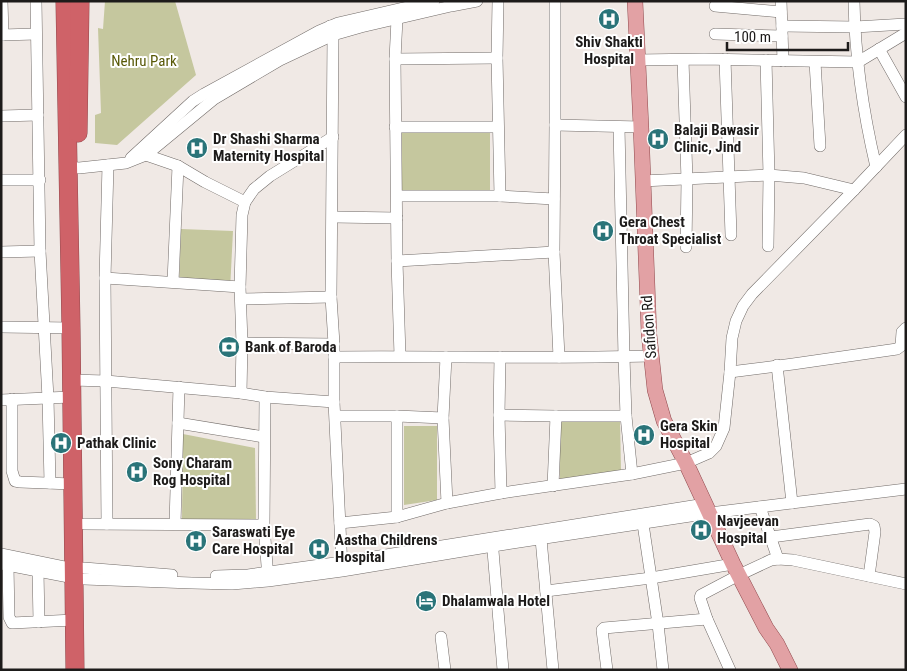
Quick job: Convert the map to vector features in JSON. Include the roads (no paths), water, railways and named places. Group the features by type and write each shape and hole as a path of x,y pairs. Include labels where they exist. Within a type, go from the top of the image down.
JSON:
{"highway":[{"path":"65,1 73,167 75,386 72,484 85,670"},
{"path":"75,670 74,620 84,524 71,328 73,167 80,1"}],"main road":[{"name":"Safidon Rd","path":"635,1 642,181 651,356 655,390 664,421 736,569 790,670"},
{"name":"Safidon Rd","path":"766,628 770,643 783,670"}],"street":[{"path":"2,1 2,35 36,34"},
{"path":"36,1 40,251 48,398 50,483"},
{"path":"126,163 204,94 279,52 332,31 434,1"},
{"path":"73,167 126,163 146,155 214,99 332,31 397,19 451,4 478,1"},
{"path":"498,1 497,58 500,196"},
{"path":"554,1 554,252 559,357"},
{"path":"854,1 858,62 866,121 876,167"},
{"path":"715,6 781,7 783,61"},
{"path":"397,19 395,59 400,356"},
{"path":"715,34 906,24"},
{"path":"332,31 331,297 342,566"},
{"path":"638,60 725,59 858,62 906,33"},
{"path":"879,49 906,96"},
{"path":"395,59 497,58"},
{"path":"725,59 731,235"},
{"path":"683,60 687,180 686,247"},
{"path":"766,60 769,175 768,246"},
{"path":"815,62 820,146"},
{"path":"1,116 38,115"},
{"path":"555,125 641,127"},
{"path":"396,127 498,127"},
{"path":"619,127 626,416 632,474"},
{"path":"340,523 397,517 447,502 632,474 686,463 709,453 716,446 724,428 732,338 736,321 743,306 752,294 906,135"},
{"path":"241,393 242,215 245,202 254,189 270,176 333,137"},
{"path":"146,155 178,166 245,202"},
{"path":"107,524 105,278 108,165"},
{"path":"173,282 178,166"},
{"path":"642,181 769,175 804,178 854,190"},
{"path":"1,180 40,180"},
{"path":"397,196 500,196 554,199"},
{"path":"332,217 397,218"},
{"path":"1,252 40,251"},
{"path":"397,261 554,252"},
{"path":"105,278 173,282 241,293 331,297"},
{"path":"1,327 71,328"},
{"path":"730,372 897,349 901,346 902,332 906,328"},
{"path":"242,343 334,344"},
{"path":"334,356 651,356"},
{"path":"446,357 443,418 447,502"},
{"path":"500,357 501,493"},
{"path":"777,365 792,503"},
{"path":"72,484 20,482 15,480 12,471 7,400 48,398 75,386 106,381 334,402"},
{"path":"176,524 179,388"},
{"path":"265,397 264,525 268,576"},
{"path":"499,415 626,416"},
{"path":"336,416 443,418"},
{"path":"397,416 397,517"},
{"path":"553,486 556,416"},
{"path":"178,422 264,437"},
{"path":"74,620 12,623 10,621 4,565 38,571 79,573 268,576 707,508 760,507 906,489"},
{"path":"760,507 778,558"},
{"path":"492,541 541,538 643,524 707,508"},
{"path":"84,524 264,525"},
{"path":"643,524 663,670"},
{"path":"771,537 870,524 874,526 875,532 869,576"},
{"path":"541,538 553,670"},
{"path":"492,541 503,670"},
{"path":"1,554 79,573"},
{"path":"546,591 736,569 778,558 906,584"},
{"path":"726,668 700,598 701,595 736,569"},
{"path":"38,571 39,622"},
{"path":"607,670 602,630 604,628 707,619"},
{"path":"440,637 445,670"}],"place":[{"name":"Shiv Shakti Hospital","path":"609,19"},
{"name":"Balaji Bawasir Clinic, Jind","path":"658,139"},
{"name":"Dr Shashi Sharma Maternity Hospital","path":"197,148"},
{"name":"Gera Chest Throat Specialist","path":"603,231"},
{"name":"Bank of Baroda","path":"229,347"},
{"name":"Gera Skin Hospital","path":"644,435"},
{"name":"Pathak Clinic","path":"61,443"},
{"name":"Sony Charam Rog Hospital","path":"137,472"},
{"name":"Navjeevan Hospital","path":"701,530"},
{"name":"Saraswati Eye Care Hospital","path":"196,541"},
{"name":"Aastha Childrens Hospital","path":"319,549"},
{"name":"Dhalamwala Hotel","path":"426,601"}],"park label":[{"name":"Nehru Park","path":"144,61"}]}
